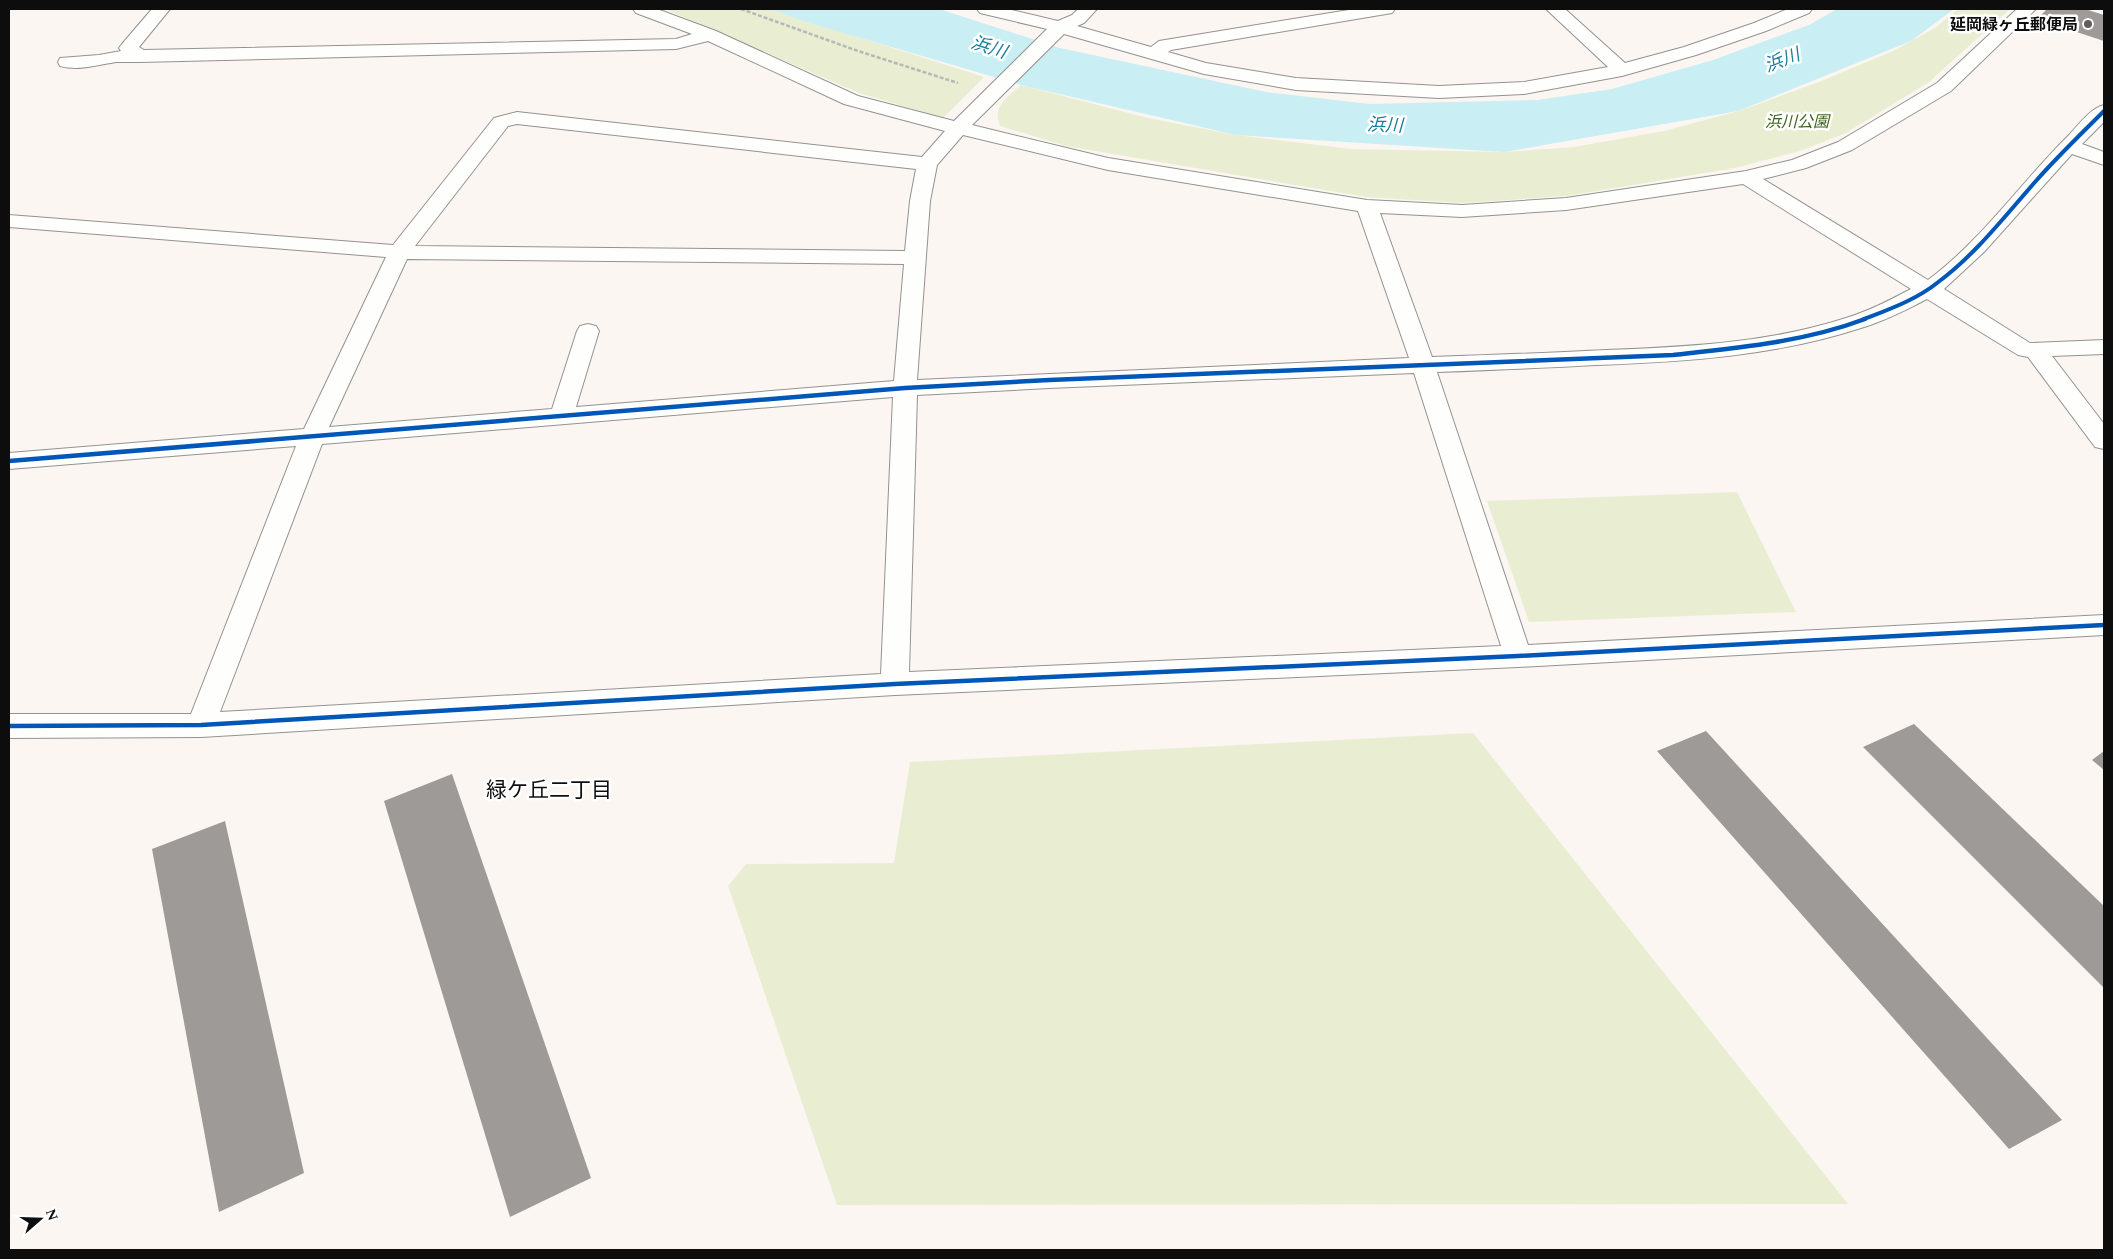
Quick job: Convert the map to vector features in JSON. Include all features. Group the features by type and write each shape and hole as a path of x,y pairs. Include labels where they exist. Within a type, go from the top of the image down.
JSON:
{"street":[{"path":"140,56 128,48 161,9"},
{"path":"642,9 710,35 851,100 958,128 1108,164 1367,206 1462,211 1566,204 1746,177 1798,164 1845,146 1944,87 2026,9"},
{"path":"986,9 1060,27 1204,68 1296,84 1439,92 1524,88 1622,70 1690,52 1760,27 1803,9"},
{"path":"895,684 905,388 920,201 927,164 958,128 1060,27 1078,18 1088,9"},
{"path":"1154,54 1165,46 1386,9"},
{"path":"1555,9 1622,70"},
{"path":"67,62 99,61 114,57 140,56 676,44 710,35"},
{"path":"9,461 905,388 1049,380 1673,355 1739,348 1802,337 1864,320 1902,303 1936,284 1970,255 2104,111"},
{"path":"201,725 312,437 399,252 502,122 517,118 927,164"},
{"path":"2070,146 2104,159"},
{"path":"1746,177 2026,350 2104,347"},
{"path":"1367,206 1423,366 1518,656"},
{"path":"9,221 399,252 915,258"},
{"path":"561,416 588,331"},
{"path":"2035,350 2104,441"},
{"path":"9,726 201,725 895,684 1518,656 2104,624"}],"path":[{"path":"741,9 858,51 995,91"}],"green space":[{"path":"665,9 770,9 984,77 943,118 859,93"},
{"name":"浜川公園","path":"1958,9 2010,9 1929,82 1846,133 1800,151 1735,168 1566,196 1462,203 1366,197 1066,146 1000,126 998,119 999,107 1002,102 1021,85 1148,118 1236,135 1351,149 1504,152 1574,147 1664,131 1739,111 1819,82 1893,51 1935,28"},
{"path":"1737,492 1796,612 1529,622 1487,501"},
{"path":"1473,733 1848,1204 837,1205 728,886 746,864 894,863 910,762"}],"water":[{"name":"浜川","path":"770,9 939,9 1060,48 1266,92 1370,104 1537,100 1612,89 1713,60 1809,25 1837,9 1954,9 1911,41 1738,111 1504,152 1236,135 1021,85 813,24"}],"building":[{"path":"2047,9 2085,9 2104,15 2104,41 2037,19"},
{"path":"1914,724 2104,906 2104,988 1863,747"},
{"path":"1706,731 2062,1120 2009,1149 1657,751"},
{"path":"2104,751 2104,770 2092,760"},
{"path":"452,774 591,1178 510,1217 384,801"},
{"path":"225,821 304,1173 219,1212 152,849"}],"cycle path":[{"path":"9,461 905,388 1049,380 1673,355 1765,344 1825,332 1855,323 1883,312 1935,285 1977,248 2035,182 2104,111"},
{"path":"9,726 201,725 895,684 1518,656 2104,625"}],"place":[{"name":"延岡緑ヶ丘郵便局","path":"2088,24"}],"district":[{"name":"緑ケ丘二丁目","path":"549,790"}]}
